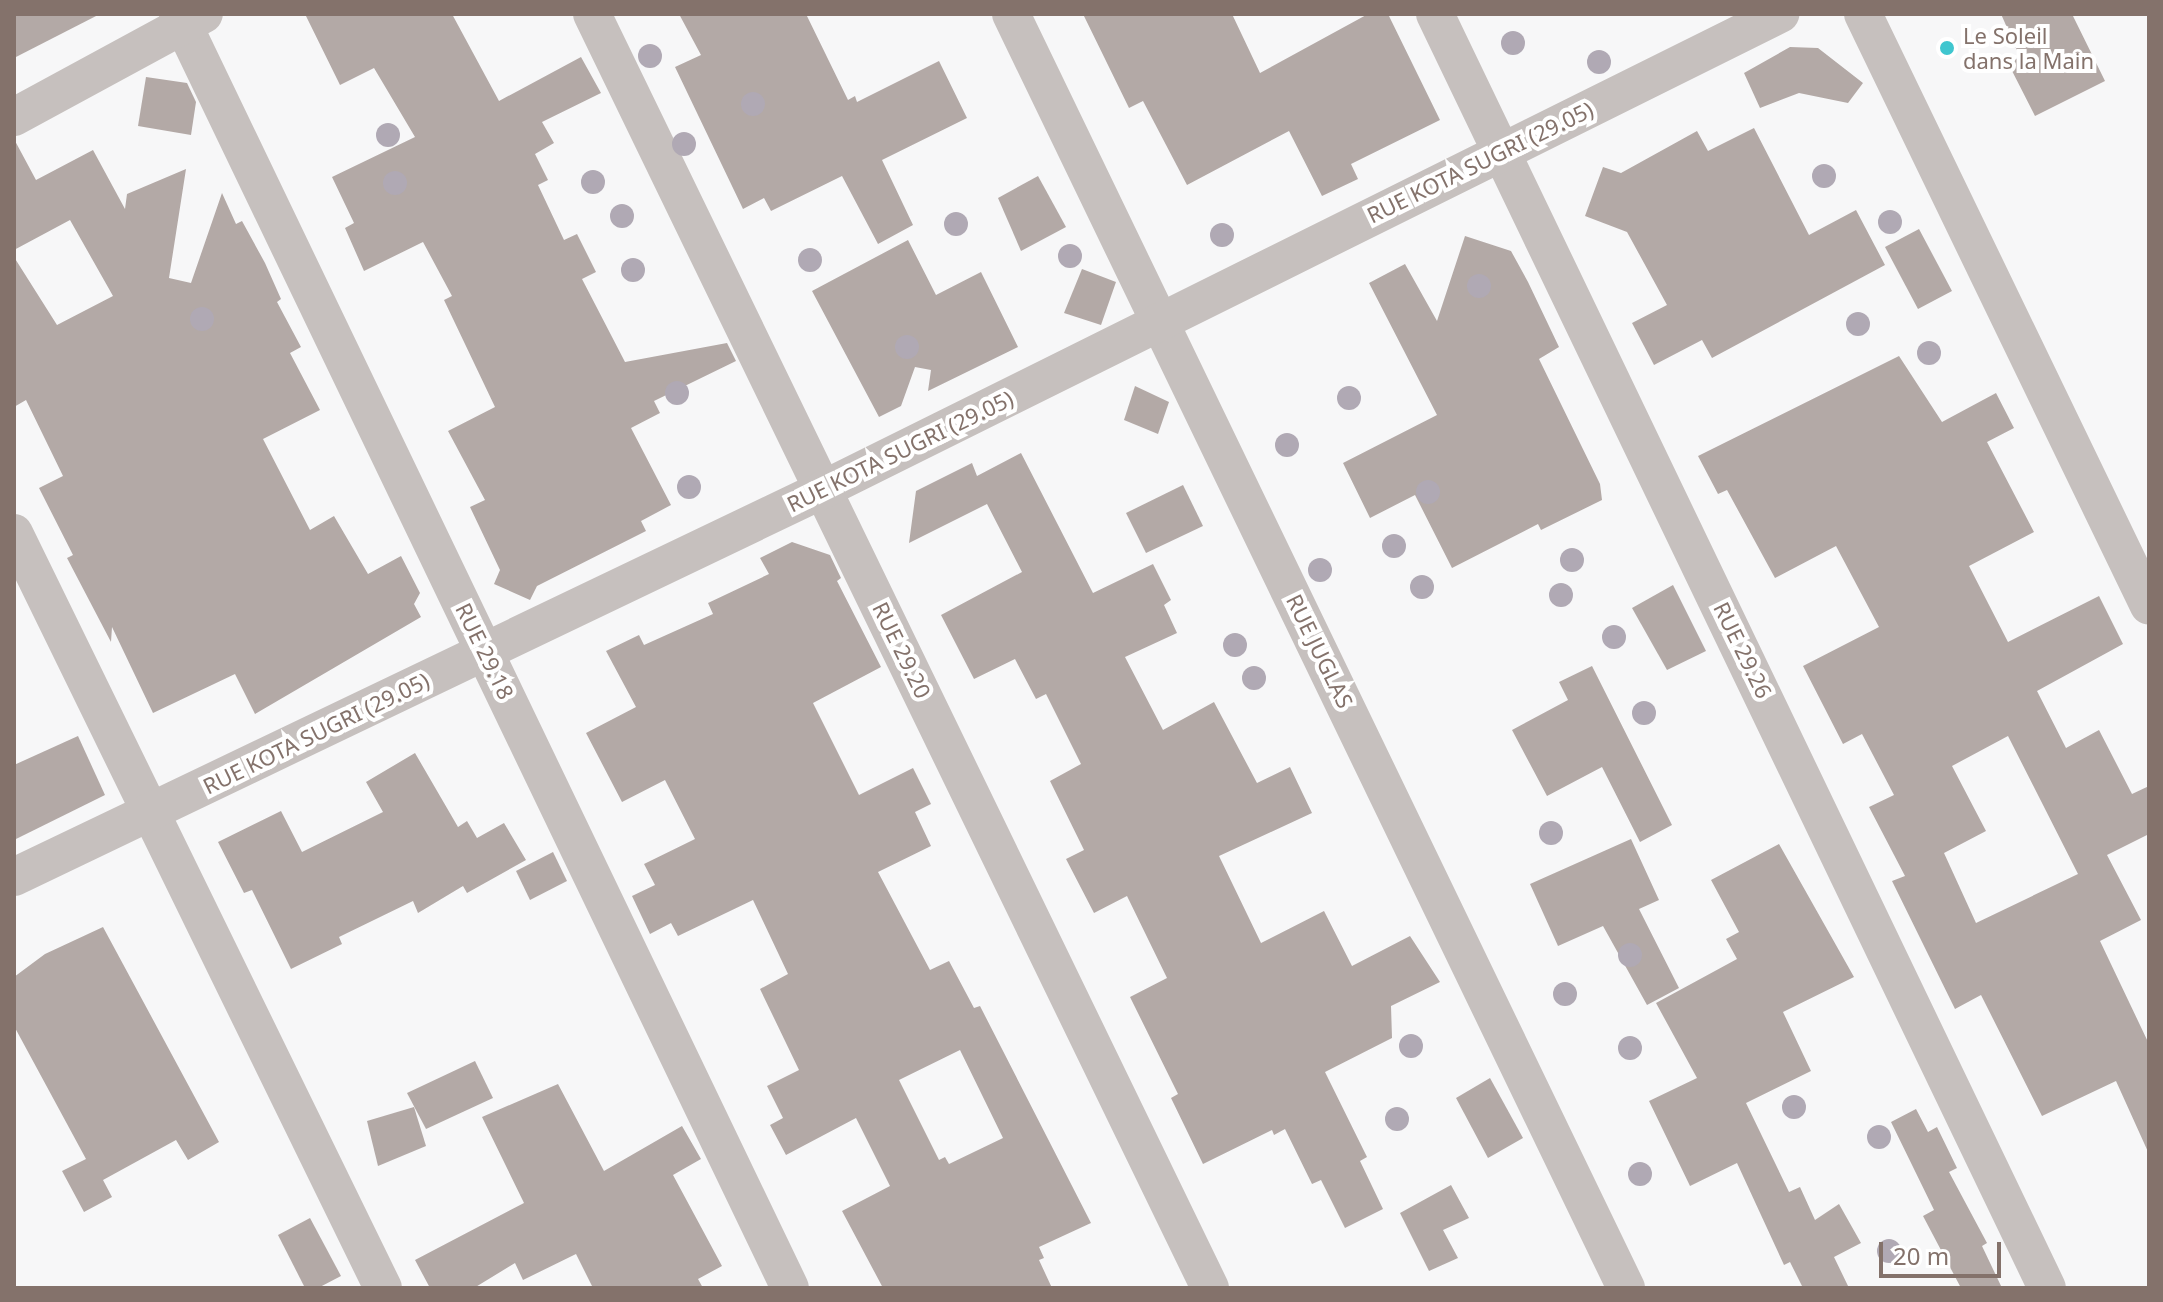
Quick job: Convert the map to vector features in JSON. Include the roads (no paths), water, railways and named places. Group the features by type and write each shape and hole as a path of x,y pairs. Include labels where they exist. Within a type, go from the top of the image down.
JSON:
{"street":[{"name":"RUE 29.20","path":"592,14 1210,1288"},
{"name":"RUE JUGLAS","path":"1011,14 1626,1288"},
{"name":"RUE 29.26","path":"1435,14 2047,1288"},
{"name":"RUE KOTA SUGRI (29.05)","path":"14,877 824,489 1780,14"},
{"path":"1863,14 2149,606"},
{"path":"14,117 189,18"},
{"name":"RUE 29.18","path":"189,18 485,650 790,1288"},
{"path":"14,533 383,1288"}],"place":[{"name":"Le Soleil dans la Main","path":"1947,48"}]}
